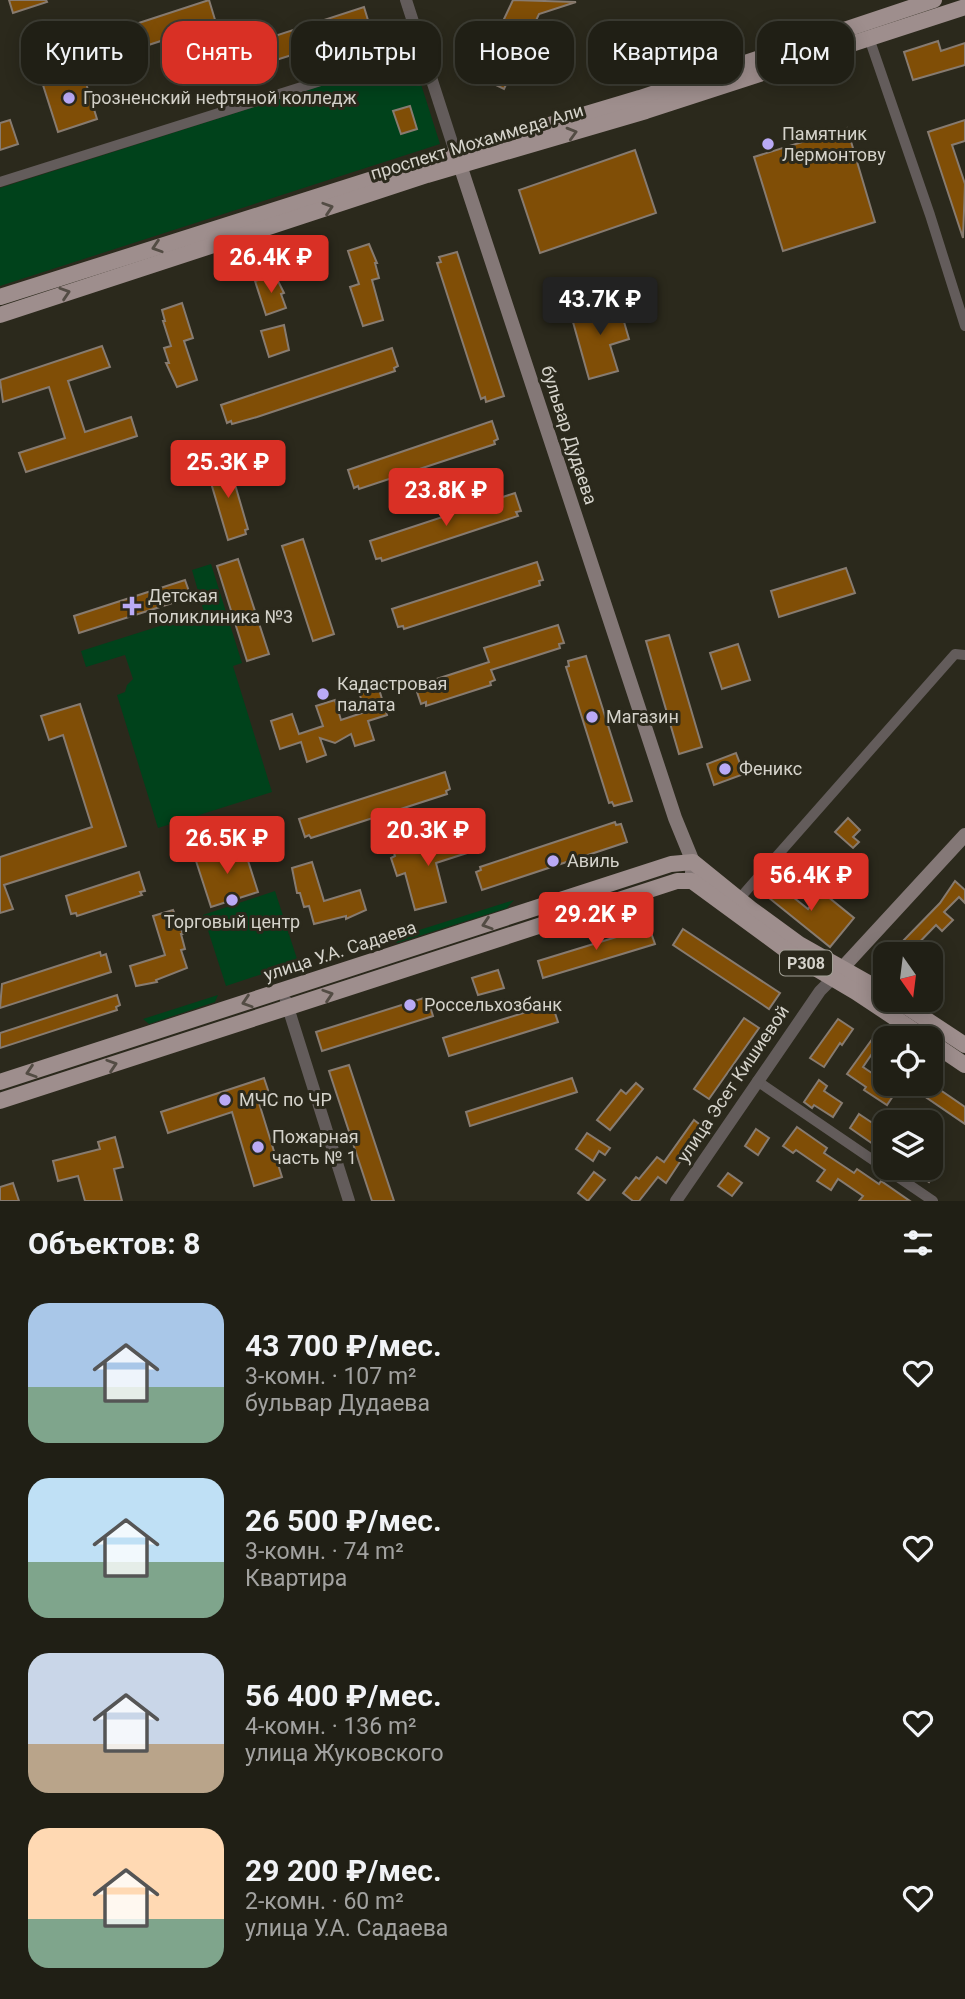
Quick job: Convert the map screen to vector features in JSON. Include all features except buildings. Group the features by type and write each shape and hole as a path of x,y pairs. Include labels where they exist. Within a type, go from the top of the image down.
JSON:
{"main road":[{"name":"проспект Мохаммеда Али","path":"0,314 934,0"},
{"name":"проспект Мохаммеда Али","path":"0,297 458,159 646,111 965,7"},
{"name":"бульвар Дудаева","path":"458,159 675,818 693,862 692,881"},
{"name":"улица Эсет Кишиевой","path":"837,974 965,835"},
{"name":"P308","path":"693,862 837,974 856,992 907,1026"},
{"name":"улица У.А. Садаева","path":"0,1082 671,864 693,862"},
{"path":"0,1101 677,881 692,881"},
{"name":"P308","path":"692,881 750,925 837,974 873,988"},
{"path":"915,1012 965,1045"},
{"path":"943,1050 965,1065"}],"street":[{"name":"бульвар Дудаева","path":"406,0 413,21"},
{"path":"869,38 926,202 965,326"},
{"path":"0,182 311,84"},
{"name":"бульвар Дудаева","path":"433,84 458,159"},
{"path":"739,899 955,654 965,655"},
{"name":"улица Эсет Кишиевой","path":"676,1201 820,991 837,974"},
{"path":"283,990 349,1201"},
{"path":"757,1081 933,1201"}],"green space":[{"path":"327,84 421,84 440,144 0,286 0,188"},
{"path":"211,564 242,663 233,666 272,792 158,828 117,695 125,692 133,679 125,655 86,667 81,651 204,612 192,570"},
{"path":"275,891 298,962 226,986 203,915"},
{"path":"514,900 507,908 397,943 391,939"},
{"path":"218,995 215,1002 149,1024 143,1019"}],"place":[{"name":"Грозненский нефтяной колледж","path":"69,98"},
{"name":"Памятник Лермонтову","path":"768,144"},
{"name":"Детская поликлиника №3","path":"132,606"},
{"name":"Кадастровая палата","path":"323,694"},
{"name":"Магазин","path":"592,717"},
{"name":"Феникс","path":"725,769"},
{"name":"Авиль","path":"553,861"},
{"name":"Торговый центр","path":"232,900"},
{"name":"Россельхозбанк","path":"410,1005"},
{"name":"МЧС по ЧР","path":"225,1100"},
{"name":"Пожарная часть № 1","path":"258,1147"}]}
